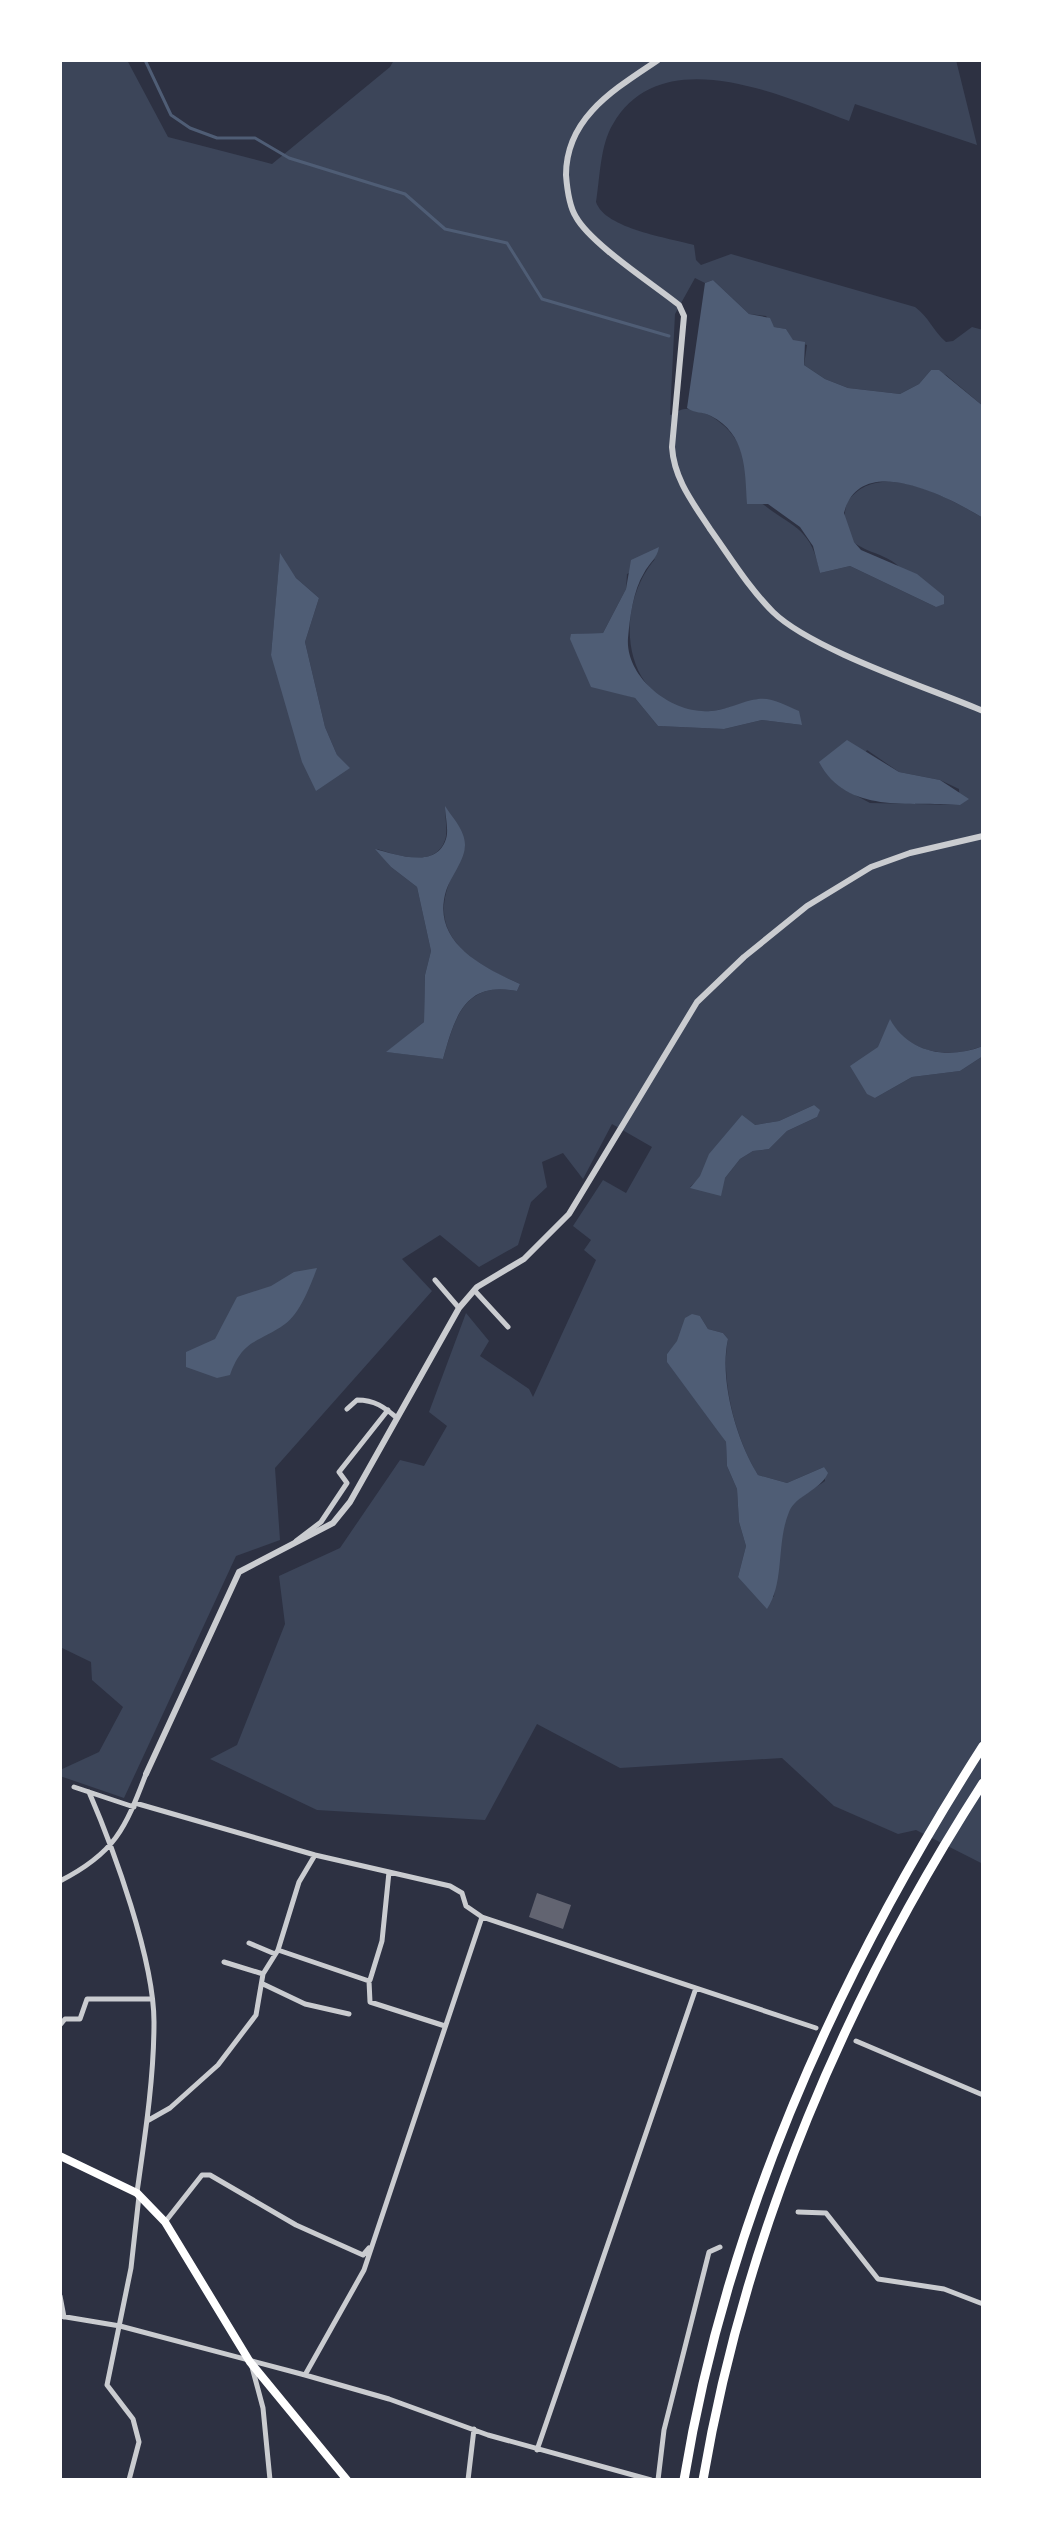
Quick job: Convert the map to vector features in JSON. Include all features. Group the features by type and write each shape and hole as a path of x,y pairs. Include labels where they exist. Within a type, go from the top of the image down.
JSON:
{"highway":[{"path":"684,2480 697,2399 724,2296 779,2140 896,1890 983,1746"},
{"path":"703,2480 729,2353 758,2253 830,2063 912,1899 983,1783"},
{"path":"60,2156 138,2195 165,2222 250,2362 347,2480"}],"street":[{"path":"658,60 603,99 580,121 572,139 567,187 576,217 679,305 684,316 672,447 673,463 685,491 749,584 775,613 835,649 983,711"},
{"path":"60,1881 79,1871 112,1845 125,1829 146,1774 239,1572 333,1523 350,1502 459,1308 474,1290 524,1259 569,1214 697,1002 744,957 807,906 871,867 910,853 983,836"},
{"path":"435,1280 459,1308"},
{"path":"474,1290 508,1327"},
{"path":"347,1409 357,1400 368,1400 398,1419"},
{"path":"293,1544 321,1522 337,1500 347,1483 339,1472 388,1410"},
{"path":"74,1787 315,1855 450,1886 462,1893 466,1906 482,1917 816,2028"},
{"path":"89,1792 112,1845 149,1976 154,2020 138,2195 120,2326 107,2385 133,2419 139,2442 129,2480"},
{"path":"147,2121 170,2108 218,2065 256,2015 263,1974 276,1952 299,1882 315,1855"},
{"path":"389,1872 382,1941 369,1981 370,2002 445,2026"},
{"path":"305,2375 364,2270 369,2247 482,1917"},
{"path":"249,1943 369,1981"},
{"path":"224,1962 263,1974"},
{"path":"263,1984 305,2004 349,2014"},
{"path":"537,2450 696,1988"},
{"path":"60,2025 65,2019 80,2019 87,1999 151,1999"},
{"path":"856,2041 983,2095"},
{"path":"165,2222 202,2175 210,2175 296,2225 363,2255 369,2247"},
{"path":"798,2212 826,2213 878,2279 944,2289 983,2304"},
{"path":"658,2480 664,2430 709,2252 720,2247"},
{"path":"60,2296 62,2316 120,2326 305,2375 537,2450 651,2480"},
{"path":"250,2362 263,2408 270,2480"},
{"path":"468,2480 474,2429"}],"shaded area":[{"path":"60,60 127,60 168,137 272,164 390,67 394,60 956,60 977,145 855,104 849,121 757,88 724,81 691,79 661,84 634,99 613,124 603,152 596,202 602,211 625,226 694,245 696,260 701,265 731,254 915,307 946,342 953,341 972,327 983,330 983,406 946,375 931,370 919,384 900,394 848,388 825,379 804,365 807,345 793,341 786,329 774,327 766,316 749,314 713,280 705,283 695,278 675,314 670,415 684,409 695,410 713,418 729,431 740,448 752,493 805,537 820,573 850,566 936,607 896,564 851,539 844,519 847,502 861,489 877,483 895,482 933,492 983,518 983,1046 957,1052 931,1051 908,1040 890,1020 875,1098 912,1077 960,1071 983,1056 983,1864 916,1830 898,1834 834,1806 782,1758 620,1768 537,1724 485,1820 317,1810 210,1759 237,1745 285,1624 279,1576 340,1548 400,1460 424,1466 447,1426 429,1412 466,1313 489,1341 480,1356 529,1389 533,1397 596,1260 584,1250 591,1240 573,1226 603,1180 626,1193 652,1147 612,1124 583,1179 563,1153 542,1162 547,1187 531,1202 518,1245 479,1267 440,1235 402,1259 432,1291 275,1468 280,1540 236,1556 124,1798 60,1776 60,1770 99,1752 123,1707 92,1680 91,1662 60,1647","holes":["280,555 296,578 319,598 305,642 325,727 337,755 271,655","655,559 642,578 630,624 631,648 638,670 650,688 668,703 701,712 758,699 802,725 762,720 724,729 658,726 635,698 602,688 578,634 603,633 626,589 627,574","867,750 899,772 940,780 959,789 960,805 870,803 842,788","445,808 465,847 446,893 444,911 447,926 454,939 476,961 520,984 517,991 499,989 473,997 458,1017 443,1059 387,1052 424,1022 425,975 431,951 417,887 391,867 377,849 415,858 424,857 440,849 446,829","814,1105 817,1117 787,1131 769,1149 753,1151 740,1159 725,1178 690,1187 755,1125 779,1121","700,1316 708,1329 723,1333 728,1339 728,1391 743,1445 758,1475 787,1483 824,1467 825,1481 797,1501 783,1524 774,1597 738,1577 746,1546 739,1522 737,1489 727,1466 726,1442 667,1354"]},
{"path":"713,280 749,314 770,318 774,327 786,329 793,340 805,342 804,365 825,379 848,388 900,394 919,384 931,370 939,370 983,406 983,518 929,491 886,482 868,484 853,494 844,513 854,542 861,550 917,574 944,596 944,604 936,607 850,566 820,573 813,546 800,527 768,504 747,504 741,454 731,432 711,416 687,408 705,283"},
{"path":"659,547 637,588 628,638 634,667 643,680 667,700 696,711 717,710 758,699 774,701 799,711 802,725 762,720 724,729 658,726 635,698 591,687 570,639 571,634 603,633 626,589 631,560"},
{"path":"280,553 296,578 319,598 305,642 325,727 337,755 350,768 316,791 302,762 271,655"},
{"path":"847,740 899,772 940,780 969,799 960,805 900,804 862,798 846,791 831,779 819,762"},
{"path":"445,806 461,829 465,845 446,891 443,909 446,925 463,950 476,961 520,984 517,991 499,989 473,997 458,1016 443,1059 386,1052 424,1022 425,975 431,951 417,887 391,867 375,849 414,858 434,854 446,839"},
{"path":"890,1019 907,1040 918,1046 943,1053 983,1046 983,1056 960,1071 912,1077 875,1098 867,1094 850,1066 878,1047"},
{"path":"814,1105 820,1110 817,1117 787,1131 769,1149 753,1151 740,1159 725,1178 721,1196 690,1188 700,1176 709,1154 742,1115 755,1125 779,1121"},
{"path":"317,1268 295,1313 285,1324 246,1348 230,1375 217,1378 186,1367 186,1352 215,1339 237,1297 271,1286 294,1272"},
{"path":"692,1314 700,1316 708,1329 723,1333 728,1339 726,1372 731,1409 743,1445 758,1475 787,1483 824,1467 828,1473 789,1512 776,1587 767,1609 738,1577 746,1546 739,1522 737,1489 727,1466 726,1442 667,1362 667,1354 677,1341 685,1318"}],"building":[{"path":"537,1893 571,1905 563,1929 529,1917"}],"waterway":[{"path":"145,60 171,115 190,128 217,138 255,138 289,158 405,194 445,229 507,243 542,299 669,336"}]}
